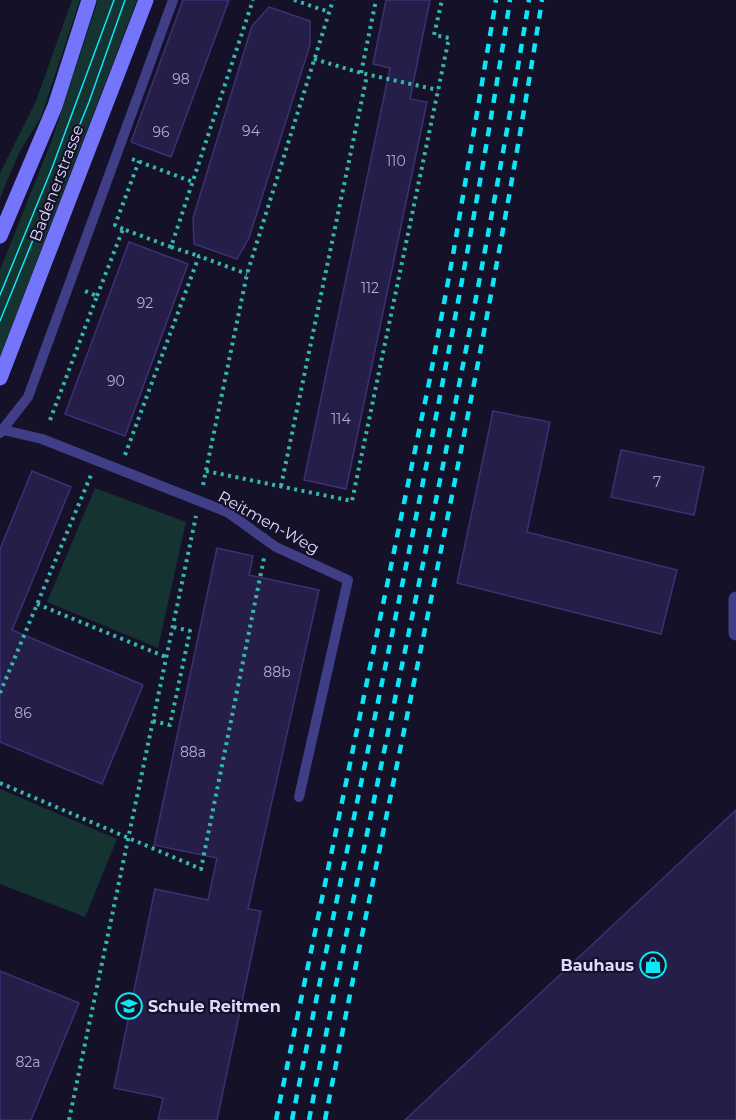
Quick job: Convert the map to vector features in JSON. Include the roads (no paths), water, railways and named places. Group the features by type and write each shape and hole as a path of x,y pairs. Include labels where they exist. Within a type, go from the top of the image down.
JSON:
{"main road":[{"name":"Badenerstrasse","path":"0,236 55,106 89,0"},
{"name":"Badenerstrasse","path":"0,378 146,0"}],"street":[{"path":"736,599 736,633"}],"lane":[{"path":"0,430 28,397 173,0"},
{"name":"Reitmen-Weg","path":"0,430 42,439 227,512 276,547 348,580 299,797"}],"tram line":[{"path":"0,295 52,168 114,0"},
{"path":"0,321 89,102 125,0"}],"railway":[{"path":"276,1120 430,378 496,0"},
{"path":"292,1120 435,421 487,141 510,0"},
{"path":"309,1120 452,421 529,0"},
{"path":"325,1120 467,421 519,141 542,0"}],"place":[{"name":"Bauhaus","path":"653,965"},
{"name":"Schule Reitmen","path":"129,1006"}]}
